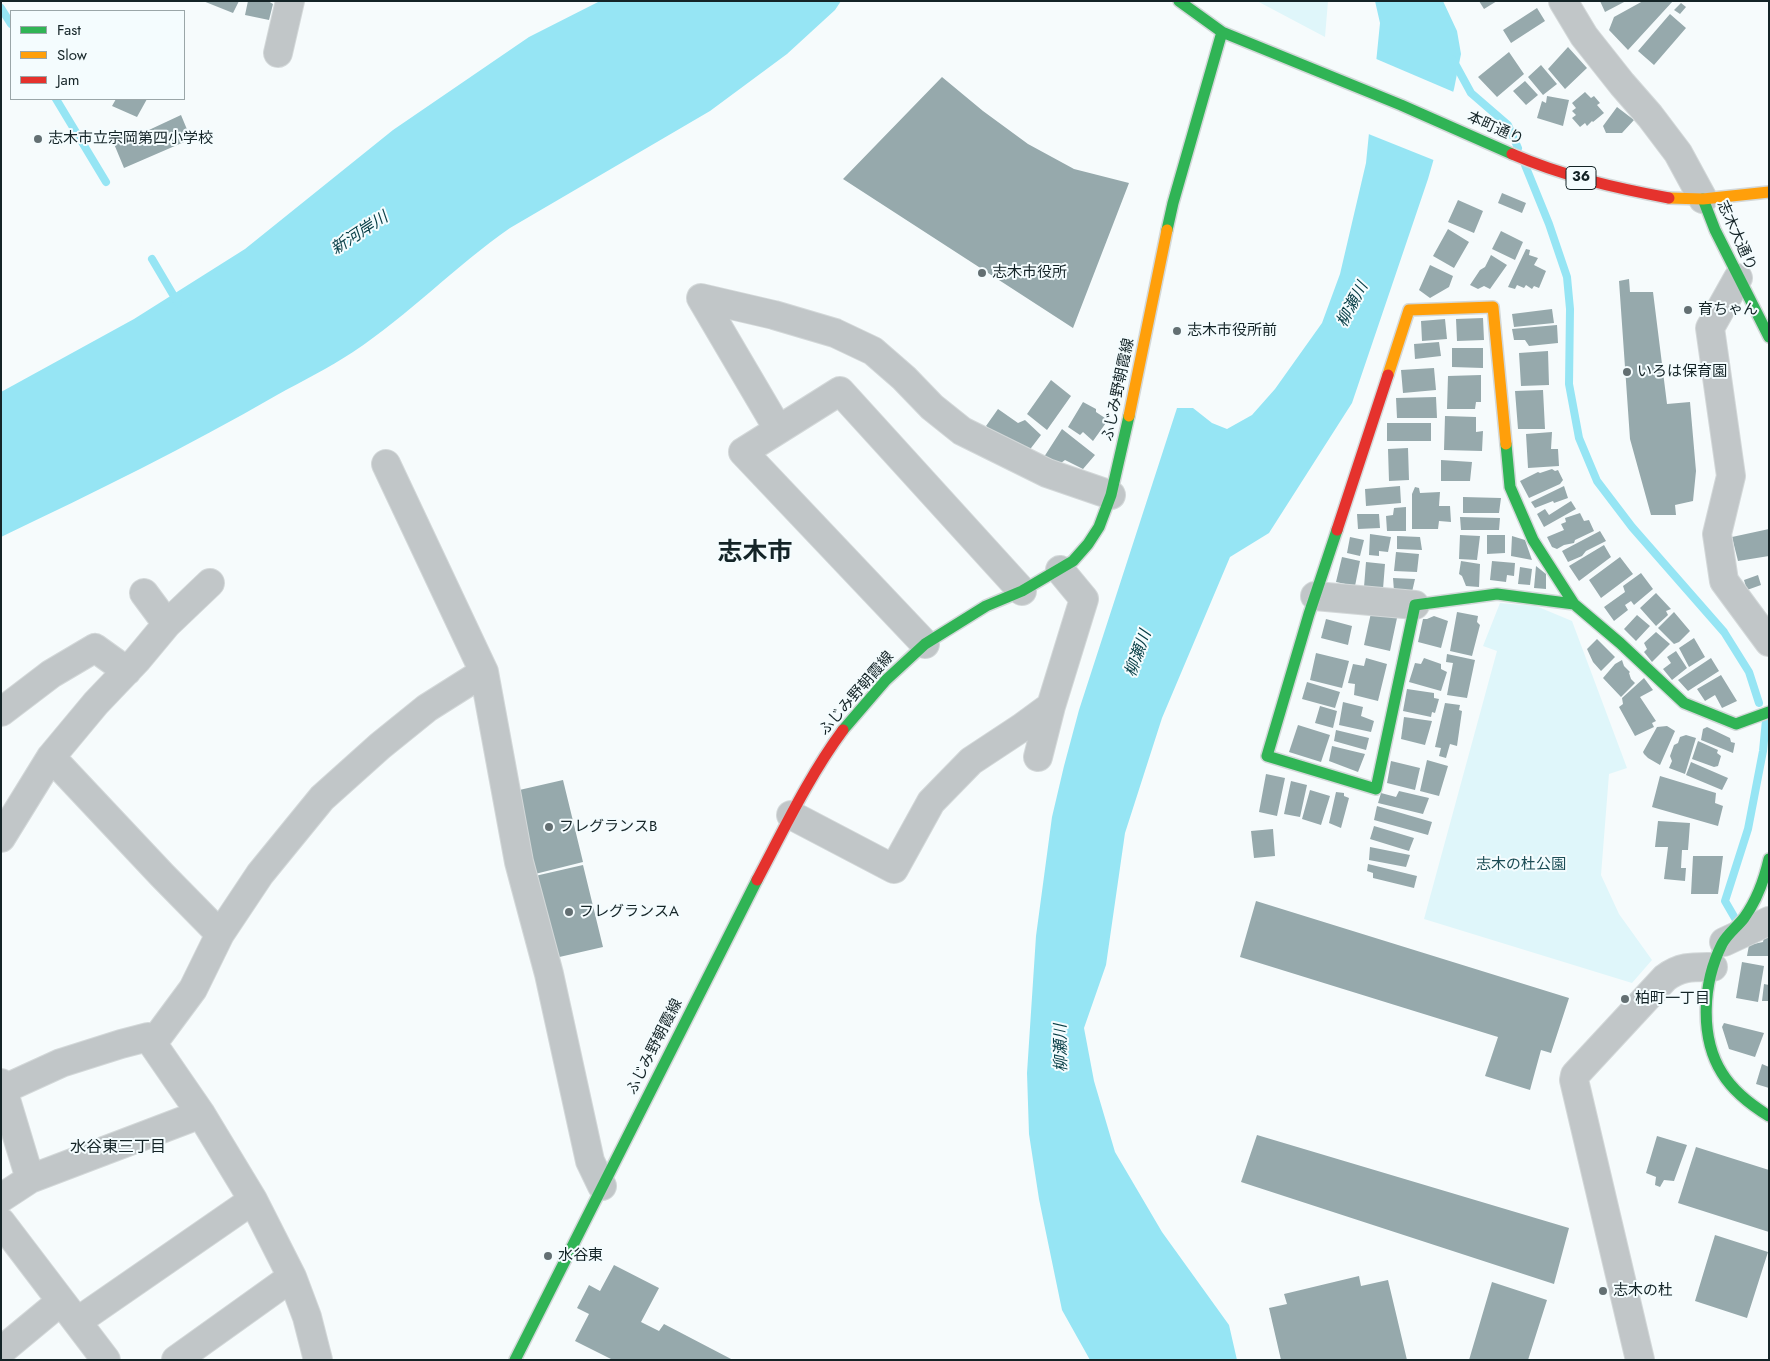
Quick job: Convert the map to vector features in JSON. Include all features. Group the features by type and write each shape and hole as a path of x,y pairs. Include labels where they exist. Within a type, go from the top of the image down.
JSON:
{"main road":[{"name":"36","path":"1180,1 1222,32"},
{"name":"本町通り","path":"1222,32 1464,132 1522,158 1575,177 1622,189 1670,198 1704,199 1769,192"},
{"name":"ふじみ野朝霞線","path":"515,1360 735,922 827,752 846,726 886,680 925,644 986,606 1060,570 1073,561 1088,544 1099,527 1111,495 1173,203 1222,32"},
{"name":"志木大通り","path":"1704,199 1715,230 1769,337"},
{"path":"1574,604 1497,594 1415,604 1376,789 1267,756 1316,596 1409,310 1493,307 1510,487 1533,540 1574,604 1620,643 1684,703 1736,724 1769,712"},
{"path":"1769,860 1760,892 1750,910 1724,942 1712,967 1707,1003 1708,1029 1712,1052 1721,1072 1738,1094 1769,1116"}],"street":[{"path":"278,53 290,1"},
{"path":"1563,1 1584,36 1678,153 1704,199"},
{"path":"1738,278 1710,328 1732,476 1717,534 1724,581 1769,642"},
{"path":"778,429 701,298 774,315 835,333 873,351 904,378 932,407 962,432 1047,473 1111,495"},
{"path":"925,644 743,452 840,391 1022,590"},
{"path":"386,464 484,672 519,862 549,974 590,1161 602,1186"},
{"path":"1038,757 1051,706 1084,599 1060,570"},
{"path":"5,826 51,757 96,703 127,671 167,624 210,583"},
{"path":"144,593 167,624"},
{"path":"1316,596 1415,604"},
{"path":"1,712 51,674 95,648 127,671"},
{"path":"153,1043 193,989 220,934 260,874 322,798 380,746 427,708 484,672"},
{"path":"791,816 894,869 931,802 971,761 1022,728 1051,706"},
{"path":"51,757 220,934"},
{"path":"1724,942 1769,921"},
{"path":"1640,1360 1574,1080 1575,1075 1665,978 1676,970 1692,967 1712,967"},
{"path":"30,1179 3,1086 61,1063 148,1037 202,1114 253,1200 292,1277 307,1317 318,1360"},
{"path":"1,1198 30,1179 202,1114"},
{"path":"1,1351 253,1200"},
{"path":"1,1222 106,1360"},
{"path":"176,1360 292,1277"}],"green space":[{"path":"1257,1 1328,1 1325,37"},
{"name":"志木の杜公園","path":"1500,603 1536,606 1572,621 1627,768 1609,774 1601,875 1619,914 1652,960 1632,983 1424,919 1497,651 1483,646"}],"water":[{"name":"新河岸川","path":"600,1 841,1 835,10 787,54 710,111 510,228 470,258 374,338 344,358 175,451 1,537 1,392 134,319 245,249 393,130 529,37"},
{"name":"柳瀬川","path":"1375,1 1443,1 1457,31 1461,54 1454,89 1428,179 1352,403 1269,533 1230,557 1162,718 1125,833 1106,965 1084,1028 1094,1081 1115,1152 1162,1232 1229,1325 1237,1360 1090,1360 1062,1310 1039,1199 1029,1134 1027,1073 1036,936 1052,817 1079,710 1177,408 1193,408 1212,423 1227,429 1252,415 1275,389 1322,323 1340,274 1366,163 1380,23"}],"pier":[{"path":"1374,58 1456,93 1436,161 1366,133"}],"building":[{"path":"203,1 239,1 233,13"},
{"path":"248,1 268,1 273,4 269,20 245,15"},
{"path":"1479,1 1497,1 1484,9"},
{"path":"1600,1 1626,1 1605,12"},
{"path":"1643,1 1673,1 1628,50 1609,30 1614,17"},
{"path":"1681,3 1686,7 1680,14 1674,10"},
{"path":"1537,8 1545,21 1511,43 1503,30"},
{"path":"1670,14 1686,28 1654,65 1638,51"},
{"path":"1568,47 1587,68 1565,89 1548,69"},
{"path":"1509,52 1524,74 1497,97 1478,77"},
{"path":"1541,65 1557,84 1543,95 1528,77"},
{"path":"942,77 983,111 1028,144 1074,169 1129,183 1073,328 843,179"},
{"path":"1525,81 1538,95 1526,105 1513,91"},
{"path":"1585,92 1591,98 1594,96 1600,103 1597,105 1604,113 1587,126 1585,123 1580,127 1572,118 1576,115 1572,111 1576,108 1572,103"},
{"path":"1547,96 1569,100 1563,126 1537,118 1542,101 1546,103"},
{"path":"115,100 146,100 137,117 112,106"},
{"path":"1617,107 1634,120 1622,133 1606,133 1603,126"},
{"path":"181,115 191,139 124,168 112,139 118,137 121,143"},
{"path":"1502,193 1526,203 1522,213 1498,203"},
{"path":"1458,200 1483,211 1474,233 1448,222"},
{"path":"1448,229 1469,242 1454,268 1433,256"},
{"path":"1501,231 1523,242 1515,260 1492,249"},
{"path":"1526,249 1530,250 1529,255 1538,258 1534,265 1546,271 1539,288 1534,286 1532,289 1526,285 1524,288 1517,285 1515,289 1508,287"},
{"path":"1491,255 1507,265 1490,289 1484,286 1478,289 1470,285 1480,270 1485,267"},
{"path":"1430,265 1453,276 1449,287 1430,298 1419,290"},
{"path":"1629,279 1630,292 1653,292 1667,404 1690,402 1696,471 1693,501 1675,505 1676,515 1651,515 1630,439 1619,281"},
{"path":"1552,309 1554,323 1514,327 1512,314"},
{"path":"1483,318 1484,340 1457,341 1456,319"},
{"path":"1445,319 1447,339 1422,341 1421,321"},
{"path":"1557,325 1558,343 1529,346 1525,340 1514,340 1512,329"},
{"path":"1439,342 1441,356 1415,359 1414,344"},
{"path":"1452,348 1483,348 1483,368 1452,367"},
{"path":"1548,351 1549,385 1521,386 1519,353"},
{"path":"1434,368 1436,390 1403,393 1401,370"},
{"path":"1481,375 1481,402 1476,402 1475,409 1447,409 1448,376"},
{"path":"1051,380 1071,396 1047,430 1027,414"},
{"path":"1543,390 1545,429 1518,429 1515,391"},
{"path":"1436,397 1437,418 1397,418 1396,398"},
{"path":"1083,402 1096,409 1096,412 1108,420 1093,441 1083,432 1080,435 1068,427"},
{"path":"998,409 1018,423 1025,420 1041,435 1028,452 1007,445 986,426"},
{"path":"1445,416 1476,417 1476,432 1483,431 1482,451 1444,450"},
{"path":"1387,423 1431,423 1431,441 1387,441"},
{"path":"1062,429 1095,455 1083,469 1065,460 1057,466 1044,457"},
{"path":"1552,432 1551,449 1558,449 1559,466 1528,468 1526,434"},
{"path":"1408,448 1409,480 1389,481 1388,449"},
{"path":"1441,460 1472,462 1470,481 1441,481"},
{"path":"1552,469 1558,470 1563,480 1560,484 1529,498 1520,481 1538,472"},
{"path":"1400,486 1401,503 1366,506 1365,489"},
{"path":"1564,486 1568,498 1535,508 1531,502"},
{"path":"1415,487 1419,488 1420,493 1440,492 1439,506 1450,506 1451,522 1439,521 1438,529 1412,529 1412,494"},
{"path":"1463,497 1501,498 1499,513 1463,513"},
{"path":"1571,501 1576,509 1544,527 1537,514 1545,509 1549,515"},
{"path":"1406,507 1406,531 1387,531 1386,516 1393,515 1394,508"},
{"path":"1580,513 1584,521 1589,520 1594,531 1575,540 1574,543 1557,549 1552,547 1547,537 1564,530 1561,524 1566,522 1565,518"},
{"path":"1357,514 1379,514 1380,528 1358,529"},
{"path":"1460,517 1500,518 1499,530 1461,530"},
{"path":"1769,529 1769,556 1738,561 1732,537"},
{"path":"1600,531 1606,541 1586,551 1582,556 1568,562 1562,551"},
{"path":"1370,534 1391,537 1388,552 1379,551 1379,556 1369,555"},
{"path":"1460,535 1480,536 1477,560 1459,559"},
{"path":"1487,535 1505,535 1505,553 1487,554"},
{"path":"1397,536 1420,537 1422,550 1397,549"},
{"path":"1512,536 1525,540 1532,560 1511,556"},
{"path":"1350,537 1364,540 1360,556 1347,553"},
{"path":"1604,545 1611,557 1579,581 1569,566"},
{"path":"1396,552 1419,554 1417,572 1394,571"},
{"path":"1342,557 1360,561 1355,586 1336,582"},
{"path":"1620,557 1633,574 1601,598 1589,580"},
{"path":"1461,561 1480,564 1479,587 1466,586 1462,576 1459,574"},
{"path":"1492,561 1515,563 1514,576 1507,575 1506,582 1490,580"},
{"path":"1366,562 1385,564 1383,589 1364,587"},
{"path":"1536,566 1546,574 1546,589 1534,588"},
{"path":"1520,567 1532,569 1530,585 1518,584"},
{"path":"1641,573 1653,589 1634,605 1631,601 1625,605 1628,610 1614,621 1604,607 1625,592 1623,586"},
{"path":"1758,575 1761,585 1747,590 1744,580"},
{"path":"1393,578 1415,579 1412,592 1394,591"},
{"path":"1656,593 1671,609 1666,611 1668,615 1656,626 1640,608"},
{"path":"1457,612 1478,616 1477,622 1480,625 1472,656 1450,651"},
{"path":"1674,612 1690,631 1679,642 1674,644 1658,628"},
{"path":"1371,613 1397,618 1390,651 1364,645"},
{"path":"1637,615 1650,626 1636,641 1624,629"},
{"path":"1434,616 1448,621 1441,648 1418,642 1423,619"},
{"path":"1326,619 1352,626 1348,645 1321,638"},
{"path":"1656,632 1670,644 1652,662 1644,652 1647,649 1644,643"},
{"path":"1694,638 1705,657 1689,667 1679,648"},
{"path":"1597,639 1615,657 1601,671 1593,662 1587,649"},
{"path":"1676,651 1687,668 1672,680 1663,669 1671,663 1667,657"},
{"path":"1316,653 1349,661 1342,688 1310,680"},
{"path":"1447,654 1475,660 1467,698 1447,695 1453,663 1446,662"},
{"path":"1366,658 1387,664 1378,701 1354,695 1355,684 1348,683 1353,664 1364,666"},
{"path":"1424,658 1441,664 1441,669 1447,672 1441,691 1409,682 1415,663 1421,664"},
{"path":"1711,658 1719,671 1688,691 1678,680"},
{"path":"1622,660 1624,666 1630,672 1631,679 1635,683 1621,697 1603,678 1615,664"},
{"path":"1721,675 1737,701 1722,708 1715,695 1705,701 1697,689"},
{"path":"1644,678 1653,690 1640,697 1656,721 1652,723 1654,727 1635,736 1619,707 1623,704 1622,698"},
{"path":"1307,682 1340,692 1335,708 1302,699"},
{"path":"1407,689 1434,693 1434,698 1439,699 1435,713 1432,712 1431,717 1403,711"},
{"path":"1343,702 1363,707 1361,716 1374,721 1371,732 1339,725"},
{"path":"1445,703 1460,705 1459,710 1462,711 1457,746 1450,744 1446,758 1439,756 1441,748 1435,747"},
{"path":"1320,706 1337,711 1333,728 1315,723"},
{"path":"1404,717 1432,721 1425,745 1401,739"},
{"path":"1298,725 1330,735 1321,762 1289,752"},
{"path":"1667,726 1675,731 1660,765 1648,758 1643,752 1657,727"},
{"path":"1707,727 1730,738 1731,742 1735,743 1733,753 1701,740 1703,729"},
{"path":"1336,730 1369,738 1366,750 1334,741"},
{"path":"1686,735 1696,738 1685,774 1669,768 1672,761 1670,756 1674,745 1678,743 1680,737"},
{"path":"1698,741 1718,750 1717,753 1721,756 1718,766 1714,767 1692,759"},
{"path":"1332,746 1365,754 1358,772 1329,761"},
{"path":"1427,760 1448,766 1439,796 1420,791"},
{"path":"1391,761 1420,768 1415,790 1387,783"},
{"path":"1691,762 1728,778 1722,790 1686,775"},
{"path":"1266,774 1285,778 1277,816 1259,812"},
{"path":"1660,776 1716,793 1715,803 1723,806 1718,826 1652,807"},
{"name":"フレグランスB","path":"563,780 583,862 535,874 515,791"},
{"path":"1291,781 1307,785 1300,817 1284,814"},
{"path":"1310,790 1330,796 1321,825 1302,819"},
{"path":"1399,791 1429,798 1423,814 1378,803 1381,793 1396,797"},
{"path":"1336,792 1344,793 1344,796 1349,798 1341,828 1329,823"},
{"path":"1377,806 1432,822 1428,835 1374,820"},
{"path":"1658,821 1690,823 1688,850 1682,850 1681,868 1686,868 1685,881 1664,879 1668,847 1655,847"},
{"path":"1374,826 1414,838 1409,851 1370,839"},
{"path":"1273,829 1275,856 1254,858 1251,831"},
{"path":"1370,847 1410,855 1406,867 1369,860"},
{"path":"1693,856 1723,856 1718,894 1691,894"},
{"path":"1368,864 1417,876 1414,888 1373,878 1373,873 1367,871"},
{"name":"フレグランスA","path":"583,865 603,947 555,958 535,876"},
{"path":"1256,901 1569,998 1551,1053 1541,1050 1530,1090 1485,1076 1498,1037 1240,957"},
{"path":"1769,936 1769,956 1747,956 1749,945 1763,942 1764,937"},
{"path":"1742,962 1764,966 1758,1002 1736,998"},
{"path":"1764,984 1769,985 1769,1001 1762,1001"},
{"path":"1724,1023 1764,1033 1755,1057 1729,1049 1722,1027"},
{"path":"1762,1064 1769,1067 1769,1088 1756,1084"},
{"path":"1257,1135 1569,1228 1554,1284 1241,1182"},
{"path":"1657,1136 1687,1145 1674,1181 1664,1180 1660,1187 1655,1185 1656,1177 1646,1173"},
{"path":"1696,1147 1769,1170 1769,1232 1678,1203"},
{"path":"1715,1235 1768,1252 1747,1318 1695,1301"},
{"path":"614,1265 659,1288 641,1322 659,1331 664,1324 733,1360 613,1360 575,1341 589,1314 577,1308 589,1285 600,1291"},
{"path":"1359,1276 1361,1286 1388,1280 1407,1360 1281,1360 1269,1308 1287,1304 1284,1294"},
{"path":"1492,1282 1547,1300 1528,1360 1469,1360"}],"waterway":[{"path":"1,8 10,22"},
{"path":"1453,60 1471,93 1508,125 1518,148"},
{"path":"57,100 106,182"},
{"path":"1525,165 1549,224 1567,277 1570,309 1569,384 1579,438 1597,481 1632,527 1724,632 1749,672 1759,703"},
{"path":"152,259 178,303"},
{"path":"1736,920 1725,901 1748,829 1763,751 1766,720"}],"traffic: fast":[{"path":"1179,1 1222,32 1401,105 1512,154"},
{"path":"1167,230 1222,32"},
{"path":"1703,199 1715,230 1769,337"},
{"path":"843,730 886,680 925,644 986,606 1022,591 1073,561 1088,544 1099,527 1111,495 1129,416"},
{"path":"1506,444 1510,487 1533,540 1574,604 1620,643 1684,703 1736,724 1769,712"},
{"path":"1337,530 1309,614 1267,756 1376,789 1415,605 1497,594 1574,604"},
{"path":"1769,859 1753,904 1722,944 1711,975 1706,1009 1710,1043 1722,1073 1731,1086 1743,1097 1769,1116"},
{"path":"515,1360 757,880"}],"traffic: slow":[{"path":"1669,198 1703,199 1769,192"},
{"path":"1129,416 1167,230"},
{"path":"1388,375 1409,310 1493,307 1506,444"}],"traffic: jam":[{"path":"1512,154 1550,169 1589,180 1669,198"},
{"path":"1337,530 1388,375"},
{"path":"757,880 808,784 843,730"}],"place":[{"name":"志木市立宗岡第四小学校","path":"38,139"},
{"name":"志木市役所","path":"982,273"},
{"name":"育ちゃん","path":"1688,310"},
{"name":"志木市役所前","path":"1177,331"},
{"name":"いろは保育園","path":"1627,372"},
{"name":"フレグランスB","path":"549,827"},
{"name":"フレグランスA","path":"569,912"},
{"name":"柏町一丁目","path":"1625,999"},
{"name":"水谷東","path":"548,1256"},
{"name":"志木の杜","path":"1603,1291"}],"district":[{"name":"志木市","path":"755,554"},
{"name":"水谷東三丁目","path":"118,1148"}]}
